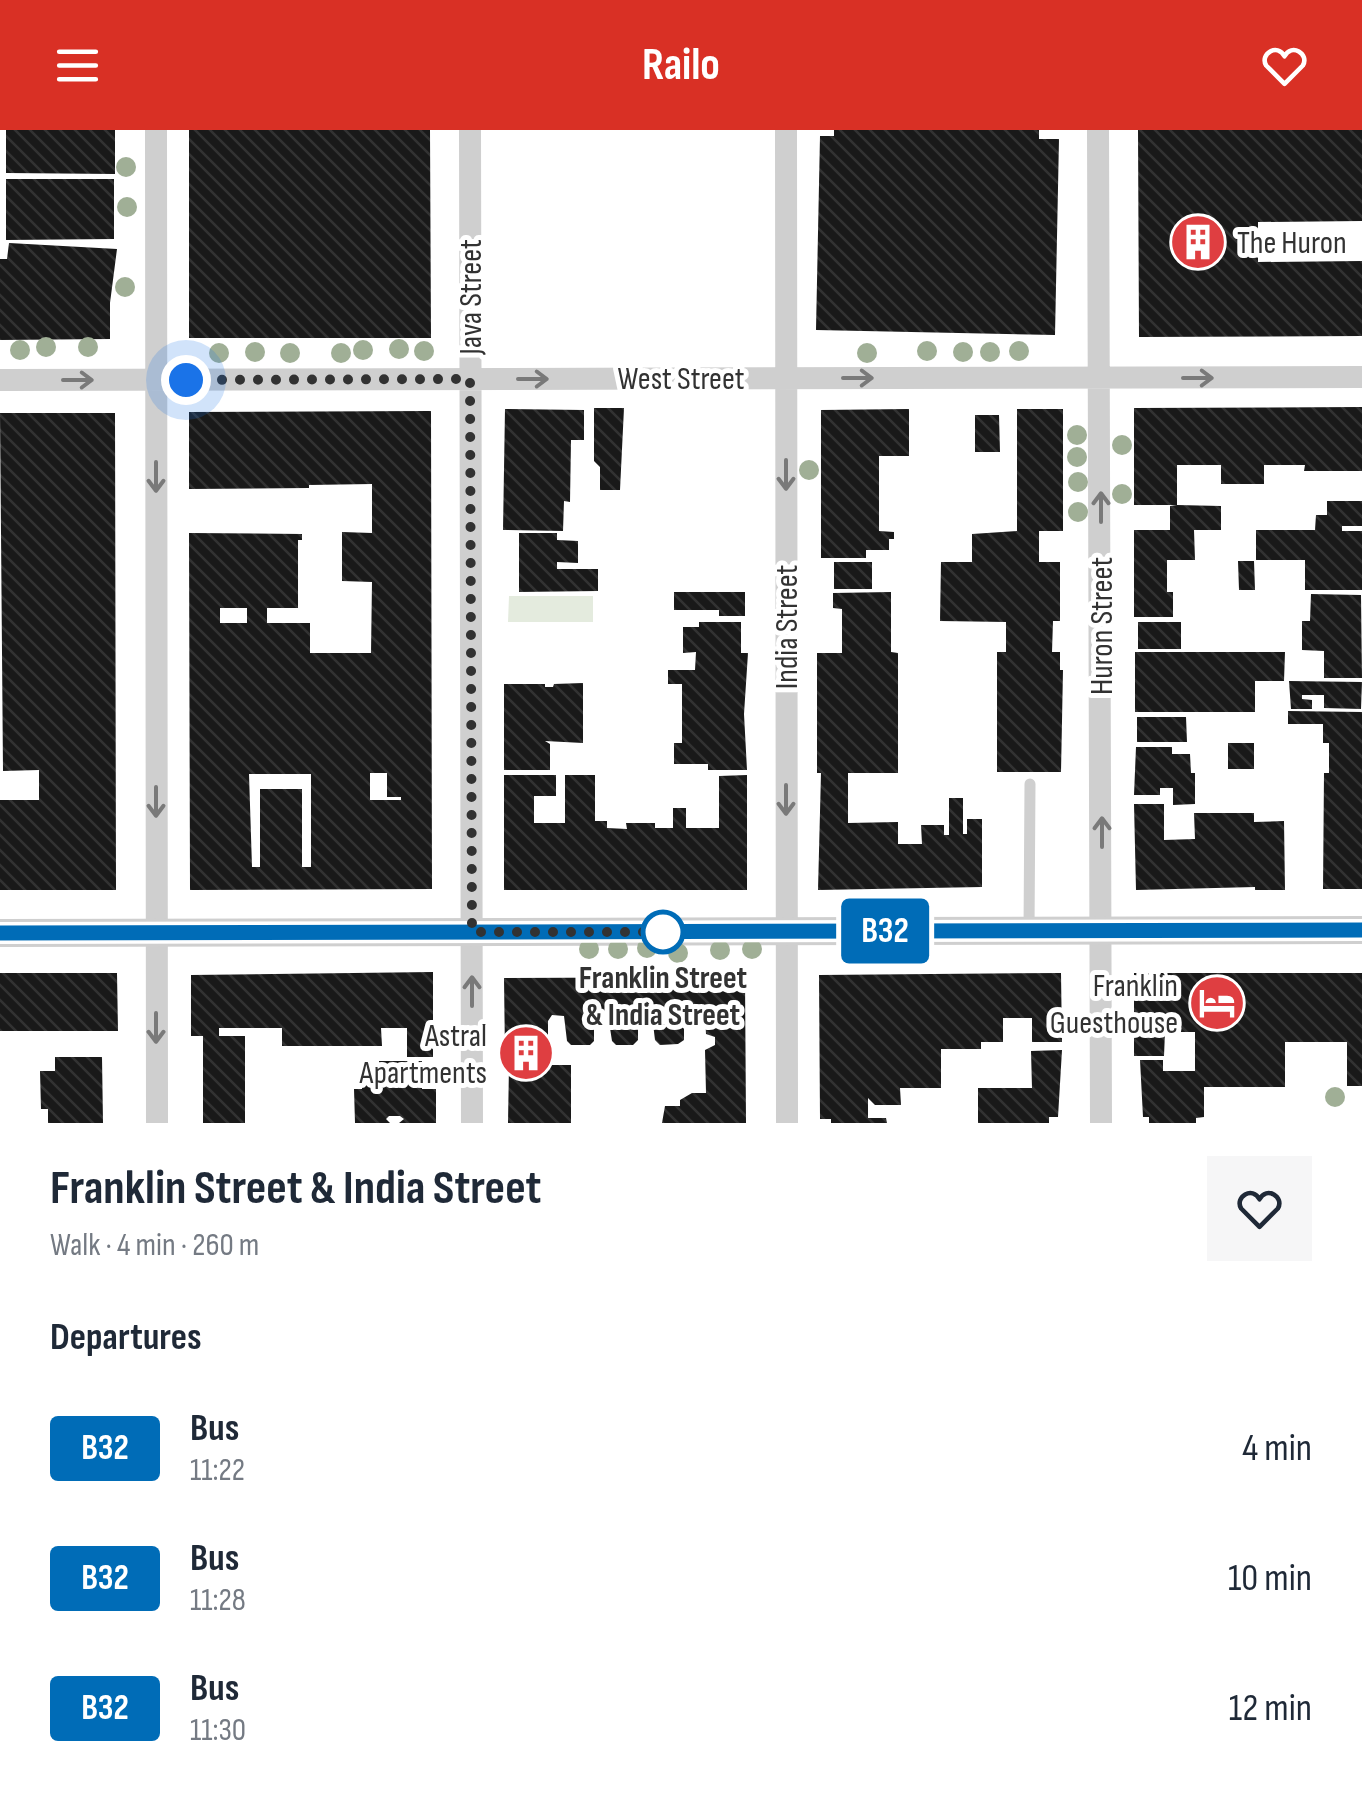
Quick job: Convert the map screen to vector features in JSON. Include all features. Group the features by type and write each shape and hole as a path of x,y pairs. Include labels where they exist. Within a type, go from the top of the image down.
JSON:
{"street":[{"path":"156,130 157,1123"},
{"name":"Java Street","path":"470,130 472,1123"},
{"name":"India Street","path":"786,130 787,1123"},
{"name":"Huron Street","path":"1098,130 1101,1123"},
{"name":"West Street","path":"0,380 1362,377"},
{"path":"0,933 1362,930"}],"lane":[{"path":"1030,784 1030,930"}],"shaded area":[{"path":"509,596 593,596 593,622 508,622"}],"building":[{"path":"6,130 115,130 115,174 6,173"},
{"path":"189,130 430,130 431,338 189,338"},
{"path":"834,130 1039,130 1039,139 1059,139 1055,335 816,330 820,136 834,136"},
{"path":"1138,130 1362,130 1362,221 1258,222 1258,262 1362,261 1362,336 1139,337"},
{"path":"6,179 114,179 114,239 6,240"},
{"path":"9,243 117,249 110,339 0,340 0,259 7,259"},
{"path":"1362,407 1362,471 1304,471 1305,465 1264,465 1264,484 1221,484 1221,465 1177,465 1177,505 1134,505 1134,408"},
{"path":"594,408 624,408 620,490 600,490 600,467 594,461"},
{"path":"505,409 584,410 584,440 571,440 570,502 564,501 563,531 503,530"},
{"path":"909,409 909,456 879,456 879,531 894,532 889,550 866,550 866,558 821,558 821,410"},
{"path":"1017,409 1063,409 1063,531 1039,531 1039,562 1060,562 1060,621 1053,621 1052,652 1060,652 1063,670 1061,772 997,772 997,652 1006,652 1006,622 940,621 941,562 972,562 972,534 1017,531"},
{"path":"431,411 432,889 190,890 189,533 302,534 302,540 298,540 298,608 267,608 267,623 310,623 310,653 371,653 372,582 342,581 342,532 372,533 372,484 189,489 189,412","holes":["220,608 247,608 247,623 220,623","370,773 387,773 387,797 401,800 370,800","249,774 311,774 311,867 302,867 302,789 260,789 260,867 252,867"]},
{"path":"0,413 115,413 116,890 0,890 0,800 39,800 39,770 3,771"},
{"path":"975,415 999,415 1000,452 975,452"},
{"path":"1327,501 1362,501 1362,526 1342,526 1342,531 1362,531 1362,590 1305,590 1305,560 1256,560 1256,530 1315,530 1316,515 1327,515"},
{"path":"1170,506 1221,506 1221,530 1194,530 1195,560 1167,560 1167,592 1173,592 1173,617 1134,617 1134,530 1170,530"},
{"path":"519,533 557,533 557,540 578,541 578,563 557,562 557,569 598,569 598,591 519,592"},
{"path":"1238,561 1254,561 1255,590 1239,590"},
{"path":"834,562 872,562 872,589 834,589"},
{"path":"674,592 745,592 745,616 719,616 719,610 674,610"},
{"path":"891,592 891,652 898,653 898,773 848,773 848,823 898,822 898,844 922,844 921,825 944,825 944,835 949,835 949,798 963,798 963,834 967,834 967,819 982,819 982,887 818,890 821,773 817,773 817,653 842,653 842,609 833,608 833,593"},
{"path":"1311,594 1361,595 1362,678 1324,678 1324,651 1302,650 1302,621 1310,621"},
{"path":"699,622 741,622 741,653 748,653 744,714 747,770 708,770 708,764 674,764 674,743 682,743 682,684 668,684 668,670 695,670 696,652 683,653 683,627 699,627"},
{"path":"1138,622 1181,622 1181,649 1138,649"},
{"path":"1135,652 1285,652 1284,681 1255,681 1255,712 1135,712"},
{"path":"1289,681 1362,682 1361,709 1324,708 1324,695 1302,695 1302,699 1312,700 1312,709 1291,709"},
{"path":"583,683 583,743 545,741 550,744 550,770 504,770 504,684 553,687"},
{"path":"1288,711 1362,712 1362,889 1323,889 1324,773 1329,773 1329,743 1323,743 1323,724 1288,724"},
{"path":"1137,717 1186,717 1187,742 1137,742"},
{"path":"1228,743 1254,743 1254,769 1228,769"},
{"path":"1136,747 1172,747 1172,754 1190,754 1191,773 1195,773 1195,804 1173,805 1173,788 1160,788 1160,795 1134,795"},
{"path":"504,775 556,775 556,796 534,796 534,823 565,823 565,775 595,775 595,821 607,821 607,828 627,829 626,823 655,823 655,828 673,828 673,808 686,808 686,828 719,828 719,776 747,775 747,890 504,890"},
{"path":"1134,804 1164,804 1164,840 1195,839 1194,813 1254,813 1254,822 1284,821 1285,890 1136,890"},
{"path":"433,972 433,1057 407,1057 407,1028 381,1028 382,1046 282,1046 282,1028 219,1028 219,1036 245,1036 245,1123 203,1123 203,1036 191,1036 191,975"},
{"path":"0,973 117,973 118,1031 0,1031"},
{"path":"1061,973 1062,1042 1032,1042 1032,1018 1003,1018 1003,1042 981,1042 981,1049 941,1049 941,1088 900,1088 901,1105 875,1105 868,1098 868,1118 886,1118 887,1123 831,1123 831,1119 820,1119 819,975"},
{"path":"1134,973 1362,973 1362,1086 1347,1086 1347,1042 1285,1042 1285,1087 1204,1087 1204,1117 1196,1118 1196,1123 1149,1123 1149,1117 1143,1117 1140,1060 1163,1060 1163,1071 1195,1071 1195,1032 1165,1032 1164,1056 1134,1056"},
{"name":"Astral Apartments","path":"745,977 746,1123 662,1123 665,1106 680,1106 680,1100 692,1093 706,1093 705,1050 715,1045 715,1037 706,1034 705,1015 688,1015 684,1020 684,1040 660,1045 655,1040 652,1015 641,1015 638,1040 633,1045 616,1045 608,1015 597,1015 594,1041 590,1045 571,1045 564,1016 552,1015 548,1021 548,1056 505,1056 504,978"},
{"path":"1062,1050 1058,1117 1049,1117 1049,1123 978,1123 978,1088 1032,1088 1031,1051"},
{"path":"55,1057 102,1057 103,1123 48,1123 48,1109 41,1109 40,1071 55,1071"},
{"path":"379,1061 422,1061 422,1089 436,1089 436,1123 399,1123 404,1119 389,1116 386,1119 390,1123 355,1123 354,1089 362,1089 362,1076 379,1076"},
{"path":"509,1065 571,1065 571,1123 508,1123"}],"bus line":[{"name":"B32","path":"0,933 1362,930"}],"place":[{"name":"The Huron","path":"1198,242"},
{"name":"Franklin Street & India Street","path":"663,932"},
{"name":"Franklin Guesthouse","path":"1217,1003"},
{"name":"Astral Apartments","path":"526,1053"}],"route":[{"path":"186,380 470,379 472,932 663,932"}]}
